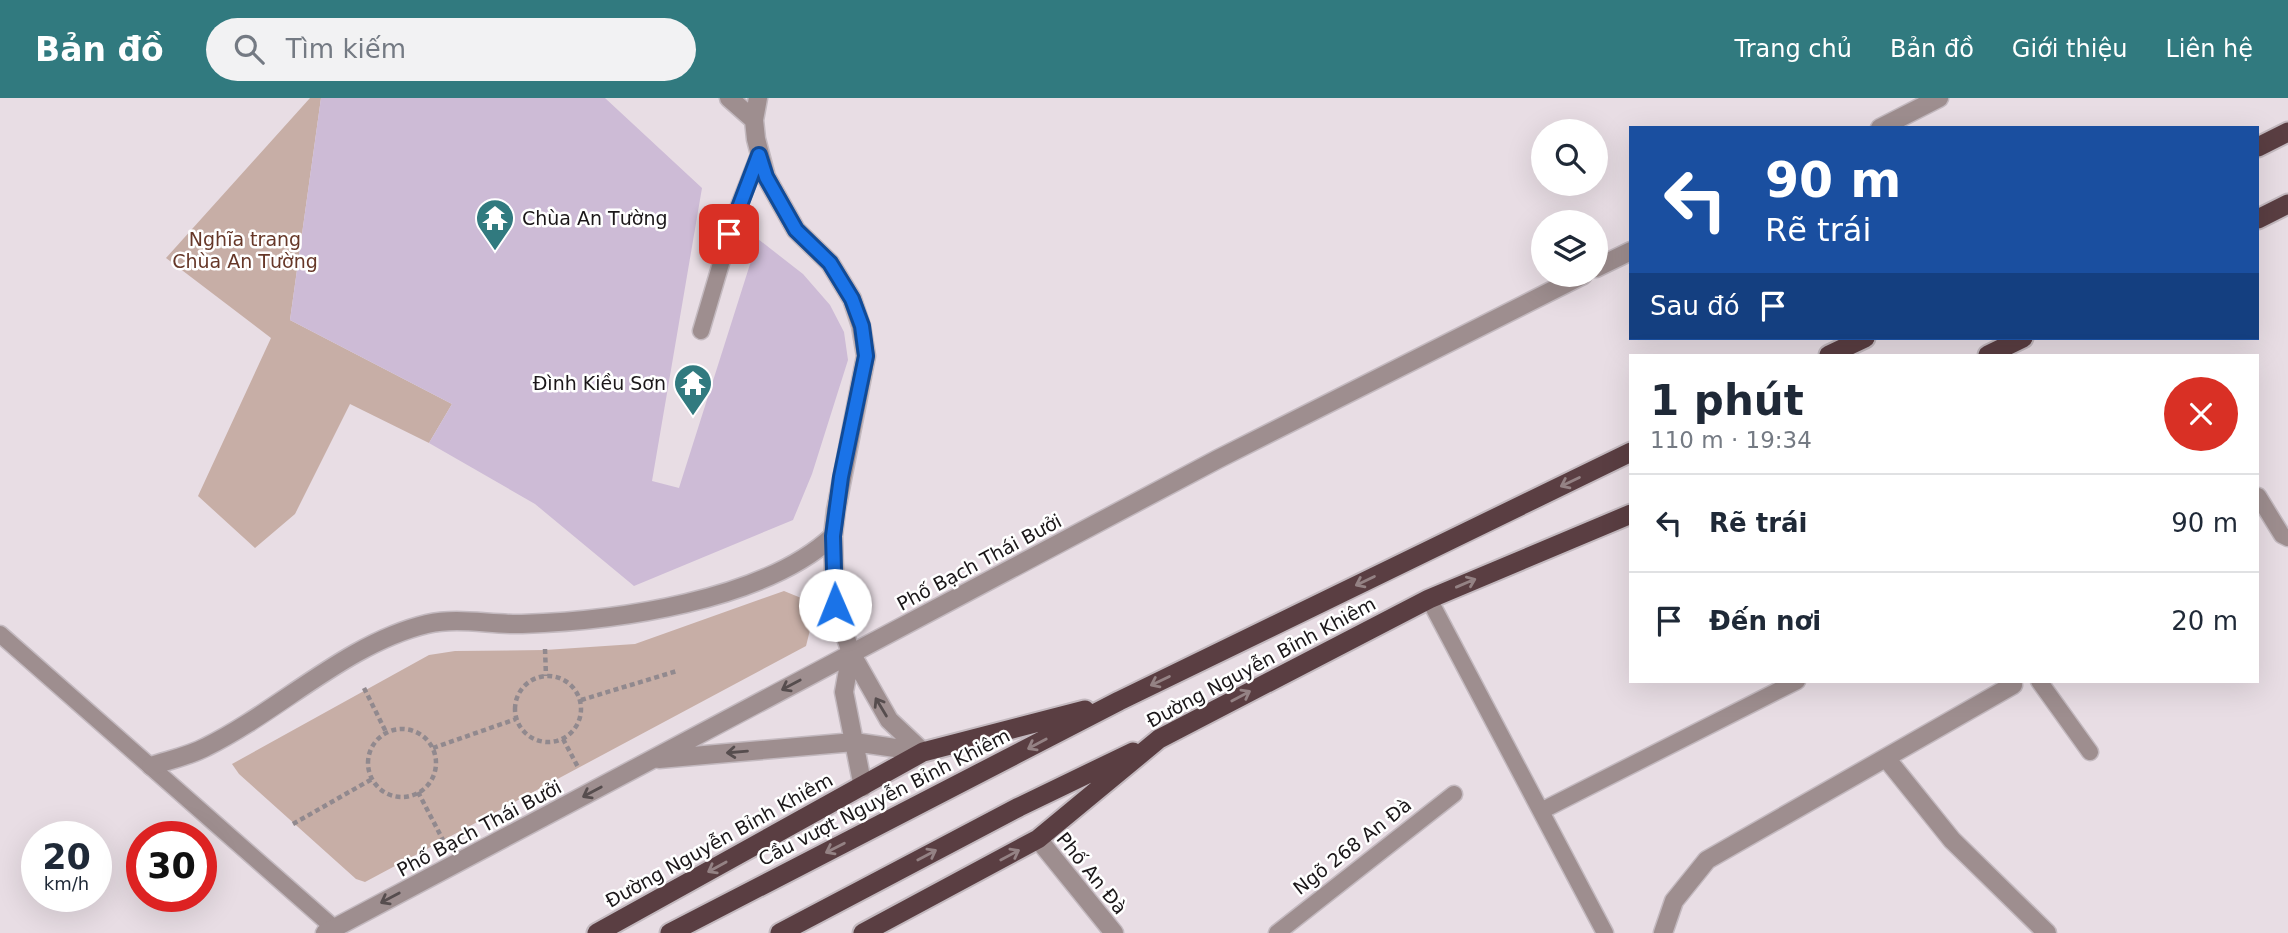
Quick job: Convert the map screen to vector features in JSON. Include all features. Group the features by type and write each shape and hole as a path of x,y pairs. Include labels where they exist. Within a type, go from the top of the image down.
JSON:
{"highway":[{"path":"2259,146 2288,132"},
{"path":"2259,218 2288,204"},
{"path":"1831,354 1862,340"},
{"path":"1990,354 2019,340"},
{"name":"Đường Nguyễn Bỉnh Khiêm","path":"597,933 863,788 923,752 1119,701 1629,453"},
{"name":"Đường Nguyễn Bỉnh Khiêm","path":"863,933 1038,839 1159,739 1429,599 1629,515"},
{"name":"Cầu vượt Nguyễn Bỉnh Khiêm","path":"670,933 1119,701"},
{"path":"780,933 1019,807 1159,739"}],"street":[{"path":"729,98 754,120"},
{"path":"758,98 754,120 759,155 766,177 796,230 830,263 852,299 862,326 866,356 841,477 833,536 835,605 851,653 889,720 923,752"},
{"path":"1884,126 1938,98"},
{"path":"1608,262 1629,252"},
{"name":"Phố Bạch Thái Bưởi","path":"329,930 1218,459 1559,287"},
{"path":"151,766 204,748 390,636 428,624 463,620 527,624 639,614 706,598 774,574 818,550 833,536"},
{"path":"851,653 844,692 863,788"},
{"path":"1663,933 1674,901 1707,860 2013,685"},
{"path":"652,760 854,742 923,752"},
{"path":"1886,758 1952,840 2047,933"},
{"name":"Phố An Đà","path":"1038,839 1114,933"}],"lane":[{"path":"701,331 735,216 759,155"},
{"path":"2259,498 2281,535 2288,538"},
{"path":"1429,599 1605,933"},
{"path":"0,634 151,766 329,930"},
{"path":"1541,811 1793,683"},
{"path":"2040,683 2090,752"},
{"name":"Ngõ 268 An Đà","path":"1277,933 1454,794"}],"path":[{"path":"545,644 546,676"},
{"path":"580,700 677,671"},
{"path":"546,676 560,678 569,683 580,700 579,723 563,739 540,741 530,737 516,719 517,698 522,689 530,681 546,676"},
{"path":"364,688 386,732"},
{"path":"433,748 516,719"},
{"path":"397,729 418,732 433,748 435,771 430,782 418,792 400,797 389,794 372,779 368,769 370,747 386,732 397,729"},
{"path":"563,739 580,771"},
{"path":"293,824 372,779"},
{"path":"418,792 445,843"}],"green space":[{"name":"Nghĩa trang Chùa An Tường","path":"310,98 321,98 290,320 452,404 429,443 350,404 295,514 255,548 198,496 271,338 166,258"},
{"path":"784,591 806,600 811,626 806,646 365,882 356,879 239,774 232,764 429,655 455,651 545,650 635,644"}],"building":[{"name":"Chùa An Tường","path":"321,98 605,98 702,188 652,481 679,488 758,239 803,274 830,305 844,332 848,360 812,474 793,520 634,586 535,504 429,443 452,404 290,320"}],"place":[{"name":"Chùa An Tường","path":"495,252"},
{"name":"Đình Kiều Sơn","path":"693,417"}],"route":[{"path":"729,234 759,155 766,177 796,230 830,263 852,299 862,326 866,356 841,477 833,536 835,605"}]}
